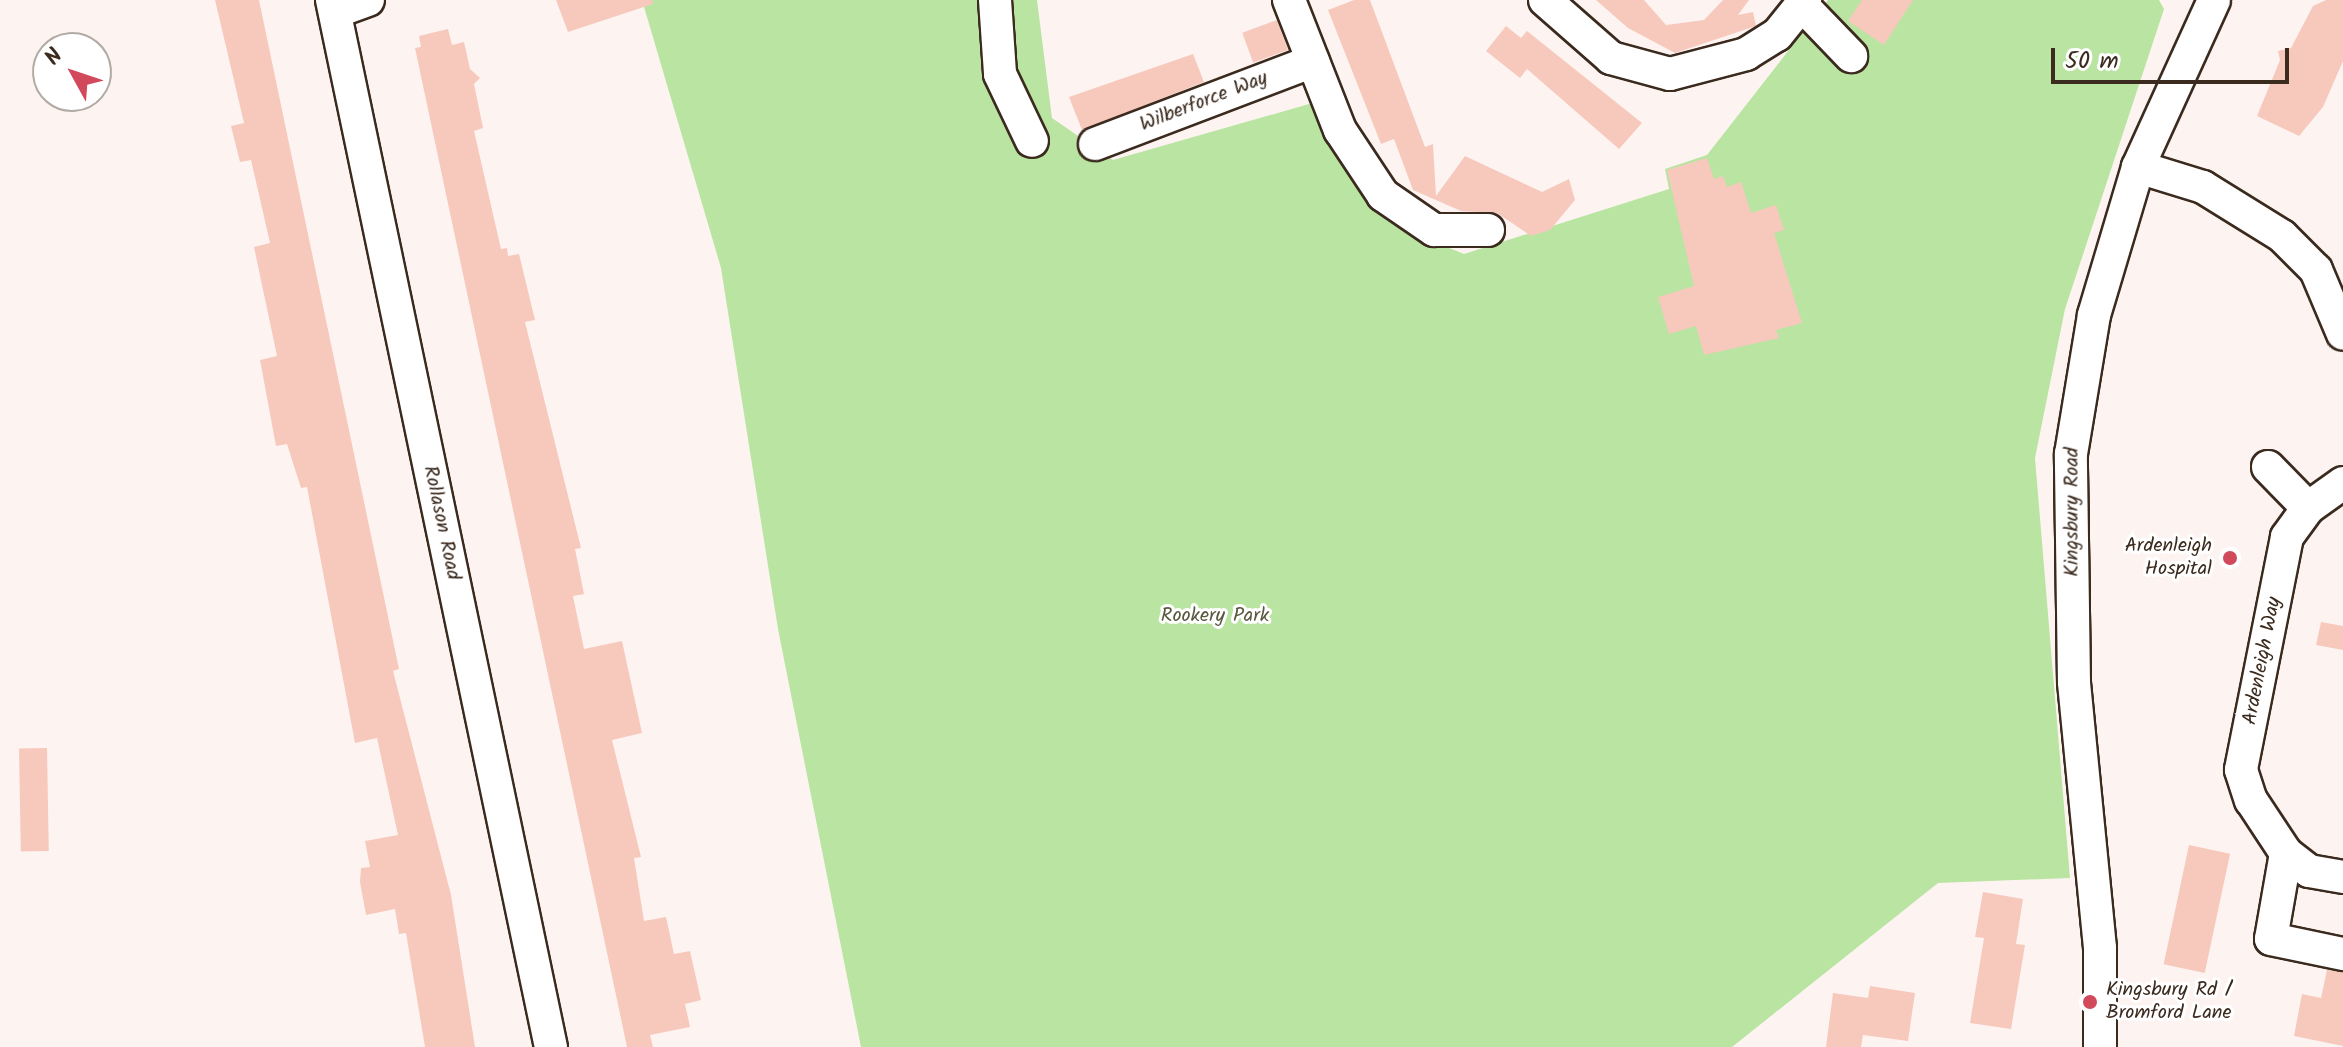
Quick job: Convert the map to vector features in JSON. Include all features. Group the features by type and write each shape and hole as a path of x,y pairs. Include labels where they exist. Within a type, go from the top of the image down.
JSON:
{"street":[{"path":"334,6 368,0"},
{"path":"995,0 1000,74 1032,141"},
{"path":"1545,0 1611,58 1670,74 1746,54 1777,35 1803,2 1851,56"},
{"name":"Kingsbury Road","path":"2100,1047 2100,948 2074,682 2071,454 2094,315 2138,167 2214,0"},
{"path":"1293,1 1340,130 1383,195 1434,230 1488,230"},
{"name":"Rollason Road","path":"334,6 551,1047"},
{"name":"Wilberforce Way","path":"1095,144 1313,61"},
{"path":"2138,167 2203,187 2282,236 2333,275 2343,334"},
{"path":"2268,467 2308,508"},
{"name":"Ardenleigh Way","path":"2343,483 2308,508 2287,537 2241,770 2251,800 2286,853 2309,871 2343,877"},
{"path":"2286,853 2271,939 2343,954"}],"green space":[{"name":"Rookery Park","path":"642,0 1037,0 1052,118 1113,160 1316,102 1422,237 1464,254 1669,189 1665,169 1707,155 1828,0 2159,0 2164,9 2065,309 2035,458 2070,878 1938,883 1732,1047 861,1047 778,629 721,268"}],"building":[{"path":"215,0 259,0 399,669 393,671 451,895 475,1047 425,1047 406,933 399,934 395,909 366,915 360,882 361,868 370,867 365,841 398,835 377,738 355,743 307,487 301,488 287,444 276,446 260,360 277,356 254,247 270,243 251,160 240,162 231,126 244,123"},
{"path":"556,0 652,0 653,4 568,32"},
{"path":"1354,0 1370,0 1425,147 1433,144 1436,196 1465,156 1542,192 1569,179 1575,200 1550,230 1531,236 1497,213 1461,211 1413,190 1394,139 1381,144 1328,10"},
{"path":"1596,0 1644,0 1666,25 1704,20 1723,0 1749,0 1738,15 1753,12 1756,26 1675,53 1628,28"},
{"path":"1862,0 1913,0 1884,45 1848,21"},
{"path":"2326,0 2343,0 2343,61 2323,107 2299,136 2257,116 2280,60 2278,51 2291,48 2313,6"},
{"path":"1277,20 1288,50 1253,63 1242,33"},
{"path":"1506,26 1521,38 1527,31 1642,123 1619,149 1527,69 1520,78 1486,51"},
{"path":"448,29 452,45 464,42 470,69 480,78 474,84 483,128 474,131 501,249 507,248 508,256 519,254 535,320 525,322 581,548 575,549 584,594 573,596 584,649 622,641 642,733 612,740 641,857 634,858 644,921 666,917 674,954 690,951 701,1000 685,1004 690,1027 650,1035 653,1047 627,1047 415,48 421,47 419,36"},
{"path":"1193,54 1204,82 1082,130 1069,97"},
{"path":"1707,158 1714,179 1723,176 1727,187 1741,182 1751,213 1776,205 1784,230 1774,233 1802,323 1776,330 1779,338 1704,355 1696,326 1669,334 1658,297 1694,286 1667,170"},
{"path":"2321,622 2343,626 2343,650 2316,645"},
{"path":"19,748 47,748 49,851 21,851"},
{"path":"2189,845 2230,854 2205,973 2164,964"},
{"path":"1983,892 2023,899 2016,944 2025,945 2011,1029 1970,1023 1984,938 1975,937"},
{"path":"2327,970 2343,972 2343,1046 2294,1036 2302,994 2321,998"},
{"path":"1870,986 1915,993 1908,1041 1863,1035 1861,1047 1826,1047 1833,993 1868,998"}],"place":[{"name":"Ardenleigh Hospital","path":"2230,558"},
{"name":"Kingsbury Rd / Bromford Lane","path":"2090,1002"}]}
